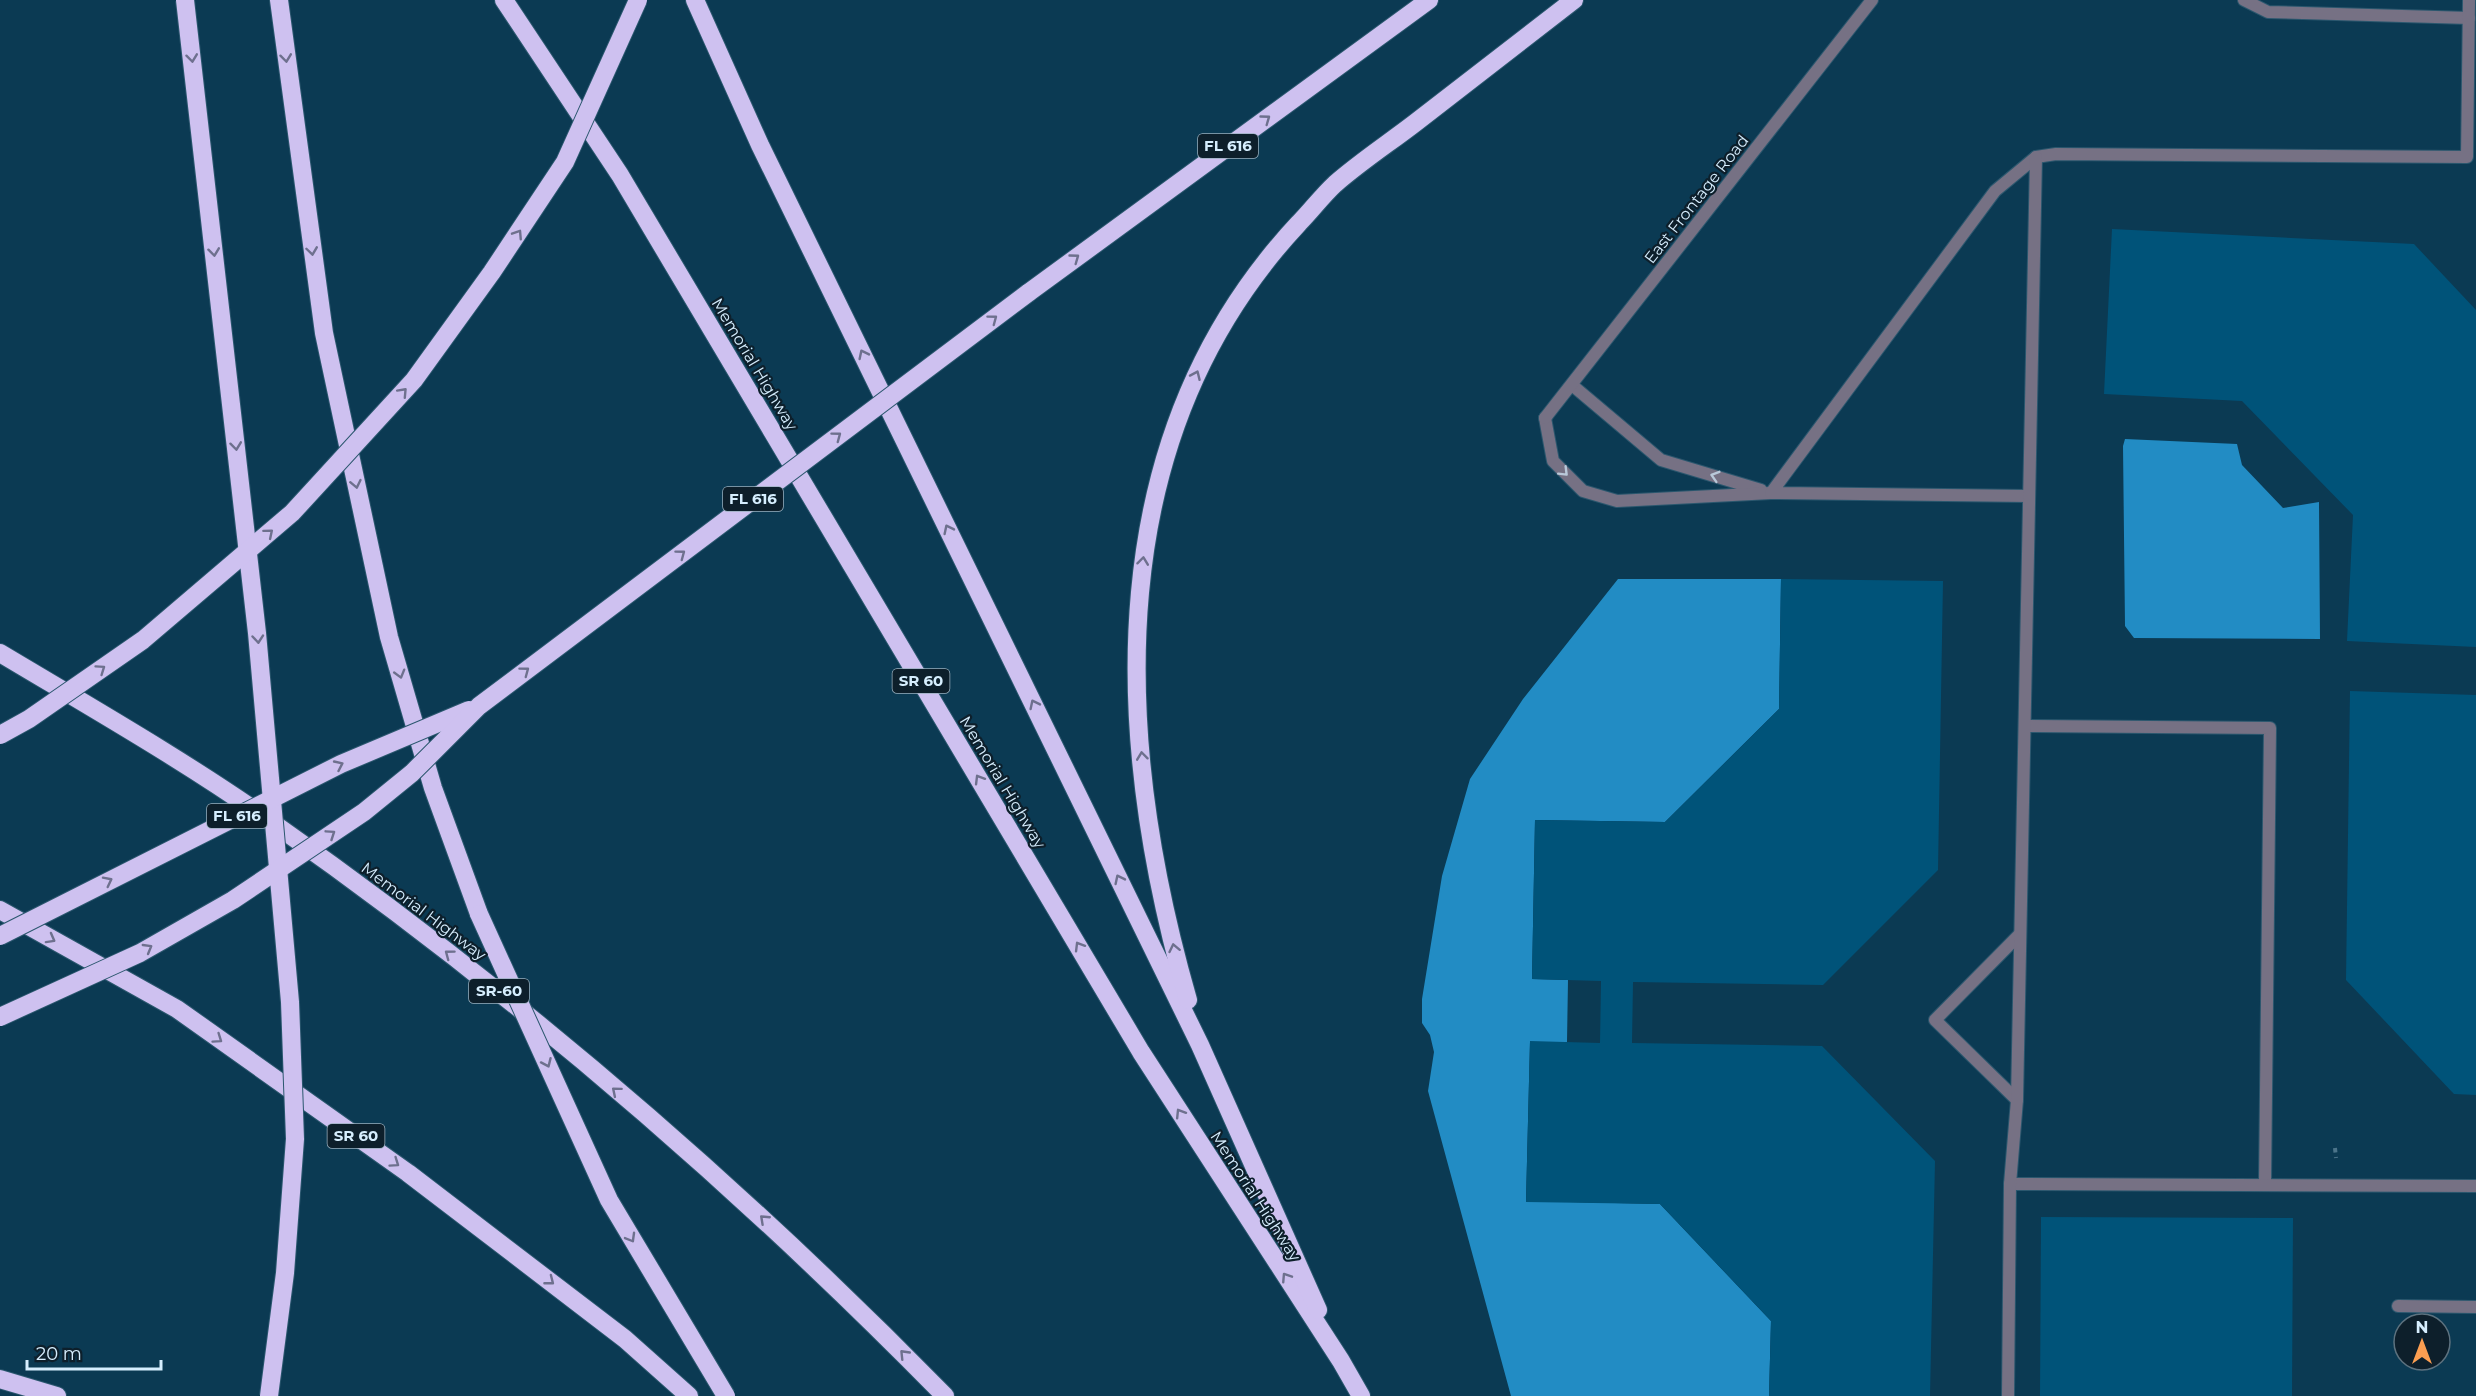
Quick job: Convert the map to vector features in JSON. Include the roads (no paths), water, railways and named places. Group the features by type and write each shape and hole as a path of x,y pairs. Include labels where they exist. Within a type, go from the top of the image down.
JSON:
{"highway":[{"path":"185,0 257,633 290,1002 295,1139 285,1274 269,1396"},
{"path":"279,0 324,333 389,637 433,788 479,914 609,1200 726,1396"},
{"name":"Memorial Highway","path":"504,0 626,185 1141,1052 1341,1361 1361,1396"},
{"path":"0,735 29,719 143,640 283,520 414,380 492,272 565,162 638,0"},
{"path":"695,0 760,145 1200,1045 1341,1361"},
{"name":"FL 616","path":"0,936 341,764 479,706 1028,293 1429,0"},
{"path":"1200,1045 1175,955 1150,827 1138,717 1136,649 1139,588 1147,528 1161,469 1179,413 1203,358 1235,303 1281,243 1335,185 1574,0"},
{"name":"Memorial Highway","path":"0,653 165,752 272,822 498,991 758,1214 868,1318 945,1396"},
{"path":"0,1017 140,953 233,900 364,812 412,773 479,706"},
{"name":"SR 60","path":"0,910 177,1009 408,1173 625,1339 689,1396"},
{"path":"0,1379 57,1396"}],"street":[{"name":"East Frontage Road","path":"1771,493 1617,501 1583,491 1553,461 1545,418 1872,0"},
{"path":"2244,0 2268,12 2469,18"},
{"path":"1771,493 1995,190 2036,157 2056,154 2468,157 2469,0"},
{"path":"2008,1396 2010,1184 2017,1100 2036,157"},
{"path":"1572,385 1661,460 1771,493 2029,496"},
{"path":"2025,726 2270,728 2265,1185"},
{"path":"2017,1100 1935,1020 2020,934"},
{"path":"2010,1184 2476,1186"},
{"path":"2398,1306 2476,1307"}],"water":[{"path":"2125,439 2237,444 2242,465 2283,508 2319,502 2320,639 2134,638 2125,626 2123,446"},
{"path":"1618,579 1781,579 1779,709 1665,822 1535,820 1532,979 1568,980 1567,1042 1530,1042 1526,1201 1660,1204 1771,1321 1769,1396 1511,1396 1428,1091 1434,1052 1430,1035 1422,1023 1422,999 1442,876 1470,779 1523,699"}]}
